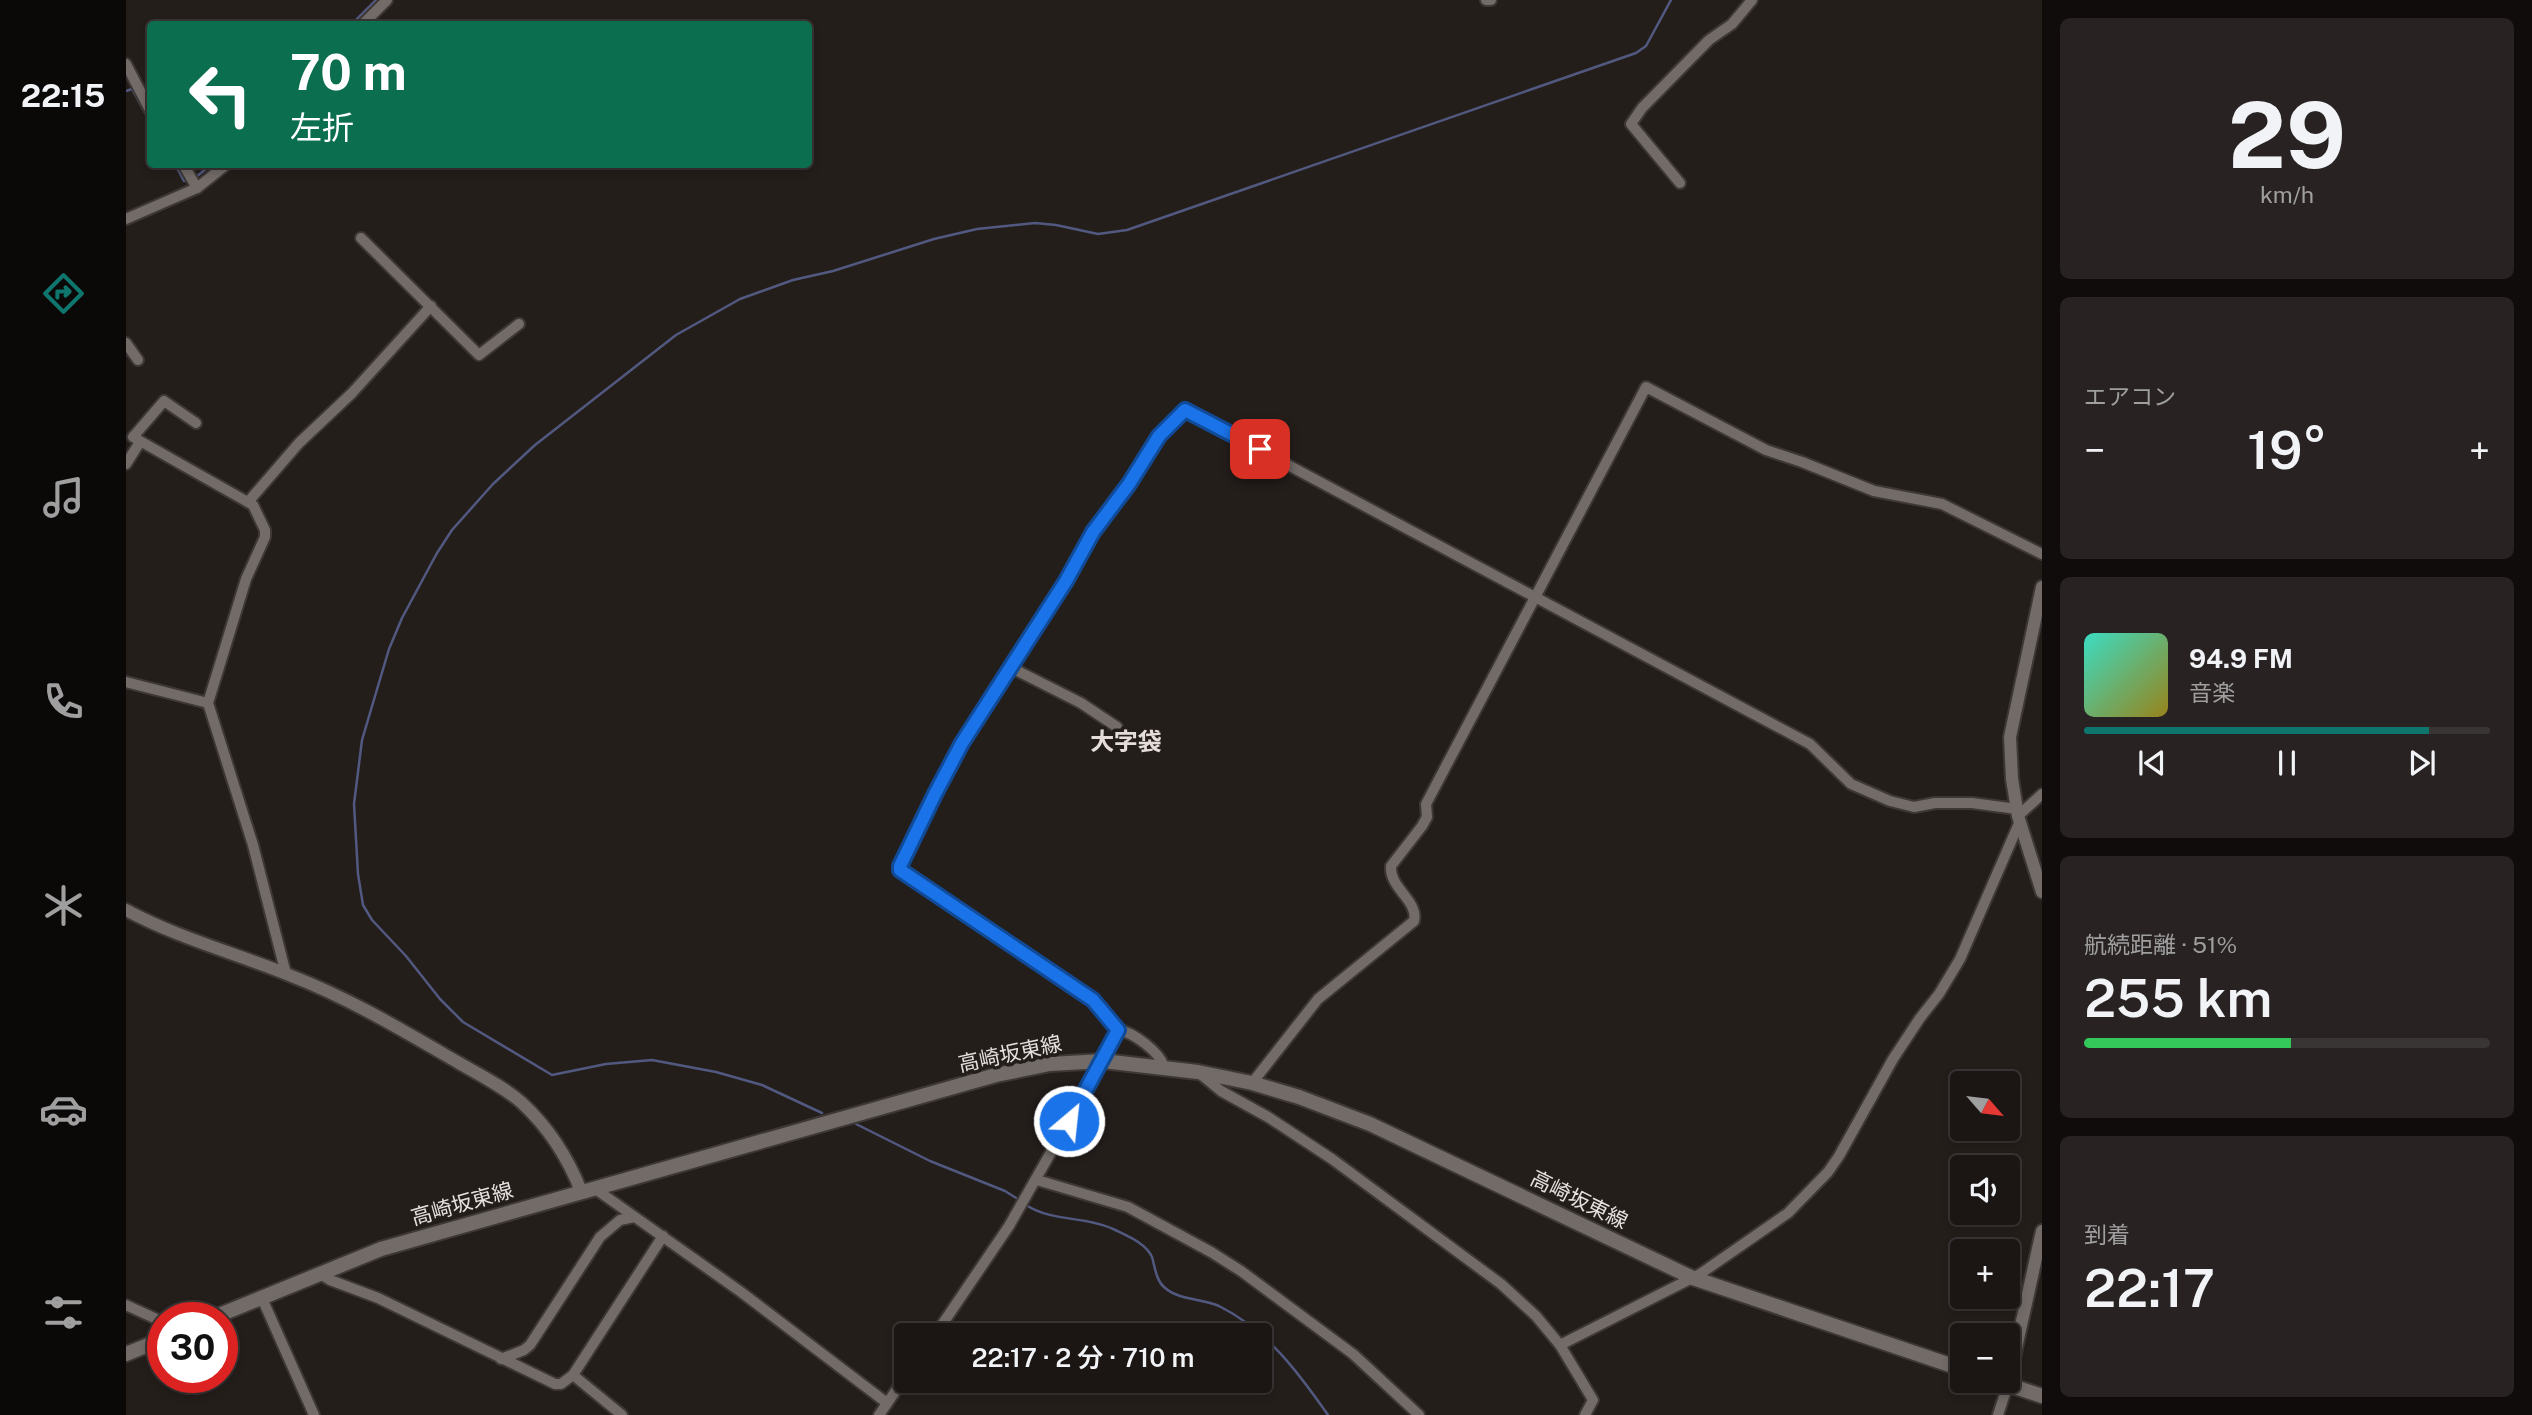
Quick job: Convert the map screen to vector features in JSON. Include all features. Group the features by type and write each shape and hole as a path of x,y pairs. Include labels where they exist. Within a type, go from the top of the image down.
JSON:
{"main road":[{"name":"高崎坂東線","path":"238,1306 381,1249 587,1190 1024,1068 1103,1061 1198,1072 1252,1083 1299,1097 1370,1124 1693,1278 1950,1365"},
{"path":"126,1354 147,1345"},
{"path":"2020,1388 2042,1396"}],"street":[{"path":"366,21 387,0"},
{"path":"1680,183 1631,124 1642,108 1709,40 1732,23 1752,0"},
{"path":"126,64 147,104"},
{"path":"185,168 197,188"},
{"path":"126,219 197,188 221,168"},
{"path":"361,238 479,355 519,324"},
{"path":"248,502 299,443 352,393 430,306"},
{"path":"126,343 138,360"},
{"path":"1252,1083 1318,999 1414,921 1414,910 1390,874 1391,866 1427,817 1426,804 1646,387 1766,450 1874,491 1942,504 2042,554"},
{"path":"196,424 164,401 133,437 248,502 259,513 265,537 246,579 208,703 253,845 286,974"},
{"path":"1164,1067 1162,1058 1126,1031 1118,1030 1093,1000 900,870 962,743 1066,581 1093,532 1129,484 1159,436 1185,410 1810,744 1842,776 1863,790 1914,807 1935,803 1972,803 2018,815"},
{"path":"126,464 140,442"},
{"path":"2042,586 2010,737 2011,779 2018,815 2042,891"},
{"path":"1010,667 1081,703 1117,727"},
{"path":"126,682 208,703"},
{"path":"1560,1345 1693,1278 1788,1213 1828,1172 1893,1059 1920,1018 1940,994 1960,959 2018,815 2042,794"},
{"path":"126,910 182,936 286,974 347,1000 521,1102 552,1136 587,1190 663,1236 887,1404"},
{"path":"943,1323 1005,1233 1037,1180 1118,1030"},
{"path":"1198,1072 1221,1091 1268,1117 1332,1159 1501,1284 1536,1316 1560,1345 1593,1400 1585,1415"},
{"path":"1037,1180 1128,1206 1211,1252 1353,1354 1419,1415"},
{"path":"501,1359 530,1345 600,1237 620,1220 634,1217"},
{"path":"2020,1323 2039,1254 2042,1231"},
{"path":"319,1273 330,1280 378,1298 549,1383 561,1384 573,1375 663,1236"},
{"path":"261,1296 314,1415"},
{"path":"126,1305 147,1315"},
{"path":"573,1375 622,1415"},
{"path":"878,1415 894,1393"},
{"path":"1998,1415 2001,1393"}],"waterway":[{"path":"355,21 376,0"},
{"path":"822,1113 762,1085 716,1072 652,1060 606,1064 552,1075 463,1022 372,920 363,905 358,874 354,804 362,740 389,649 402,618 452,530 493,484 535,445 676,335 740,299 793,280 977,229 1035,223 1098,234 1127,230 1636,53 1646,46 1671,0"},
{"path":"126,91 132,89 147,116"},
{"path":"177,168 184,181 189,179"},
{"path":"196,177 207,168"},
{"path":"856,1124 930,1161 1005,1191 1021,1201"},
{"path":"1026,1205 1058,1217 1103,1225 1141,1244 1152,1257 1157,1277 1164,1287 1177,1295 1219,1306 1252,1327 1293,1368 1328,1415"}],"district":[{"name":"大字袋","path":"1126,742"}],"route":[{"path":"1069,1121 1118,1030 1093,1000 900,870 900,866 962,743 1066,581 1093,532 1129,484 1159,436 1185,410 1260,449"}]}
